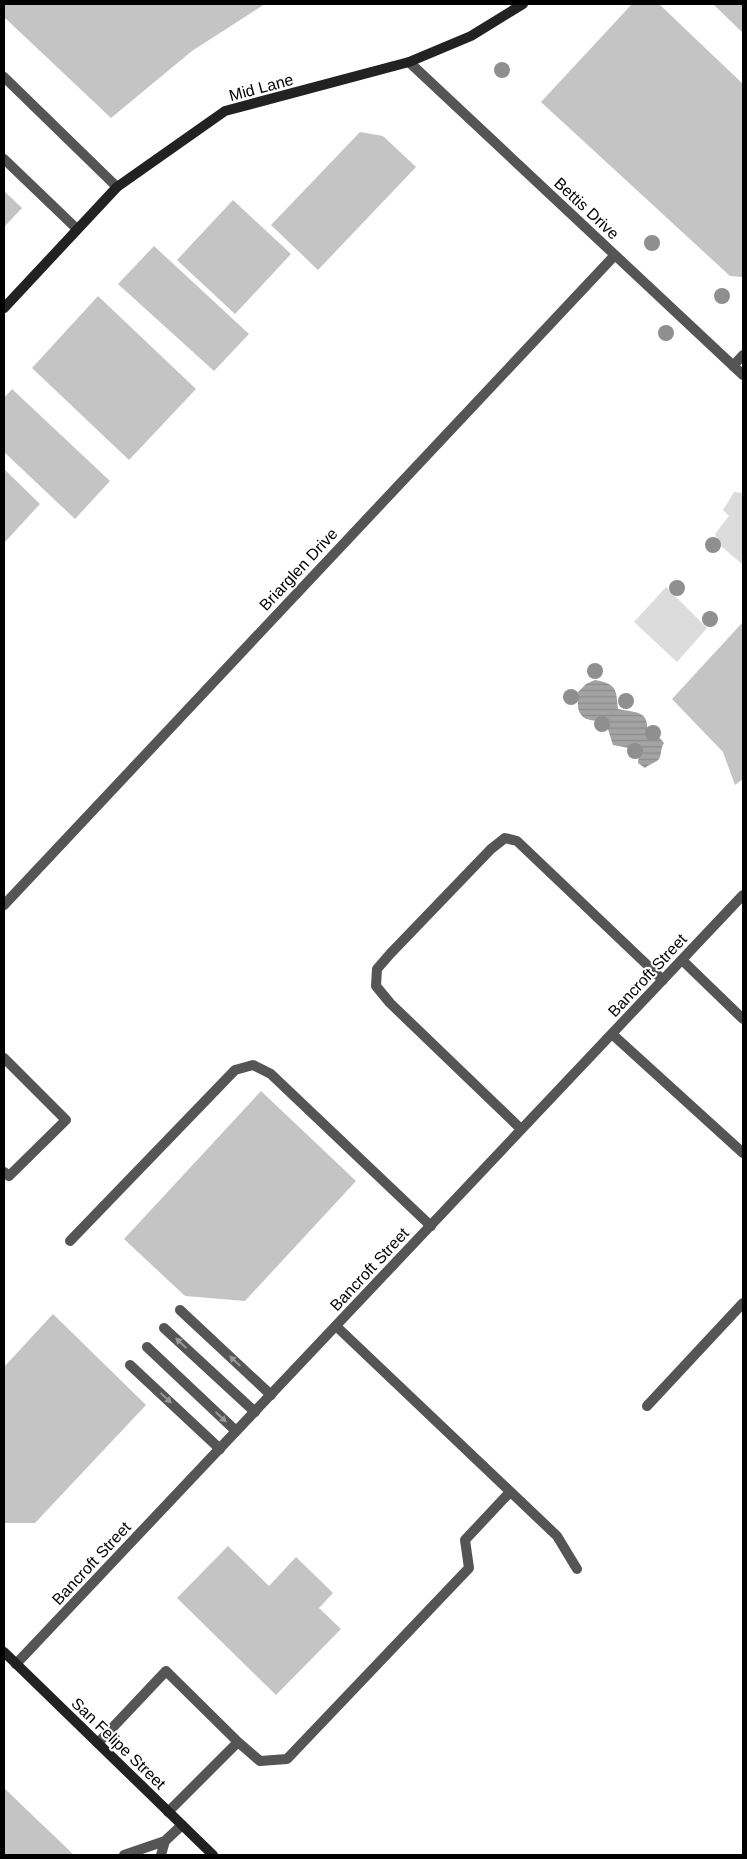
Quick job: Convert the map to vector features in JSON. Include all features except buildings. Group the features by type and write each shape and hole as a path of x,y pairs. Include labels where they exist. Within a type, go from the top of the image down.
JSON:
{"street":[{"name":"Mid Lane","path":"4,308 117,187 226,112 409,62 471,36 523,4"},
{"name":"Bettis Drive","path":"409,62 743,376"},
{"path":"4,77 117,187"},
{"path":"4,159 78,229"},
{"name":"Briarglen Drive","path":"4,904 615,255"},
{"path":"733,366 743,356"},
{"path":"521,1129 390,1004 376,986 377,969 390,954 491,849 505,838 517,841 663,980"},
{"name":"Bancroft Street","path":"16,1664 743,895"},
{"path":"682,960 743,1019"},
{"path":"612,1034 743,1153"},
{"path":"4,1058 66,1120 9,1176 4,1172"},
{"path":"70,1241 235,1070 253,1065 271,1074 431,1226"},
{"path":"646,1406 743,1303"},
{"path":"180,1310 271,1395"},
{"path":"336,1326 557,1536 577,1569"},
{"path":"164,1328 255,1412"},
{"path":"147,1347 236,1431"},
{"path":"130,1365 220,1449"},
{"path":"98,1743 166,1671 260,1761 287,1759 469,1568 466,1540 510,1492"},
{"name":"San Felipe Street","path":"4,1652 213,1855"},
{"path":"168,1812 238,1742"},
{"path":"124,1855 165,1842 182,1825"},
{"path":"161,1855 165,1842"}],"shaded area":[{"path":"734,492 743,493 743,565 721,546 715,534 729,516 723,510"},
{"path":"666,587 707,628 677,662 634,622"},
{"path":"595,680 608,683 614,689 618,709 635,712 644,717 647,727 646,736 652,740 658,736 664,743 658,760 645,768 638,763 639,753 629,748 613,745 605,720 590,720 581,715 578,709 576,694 586,684"}]}
